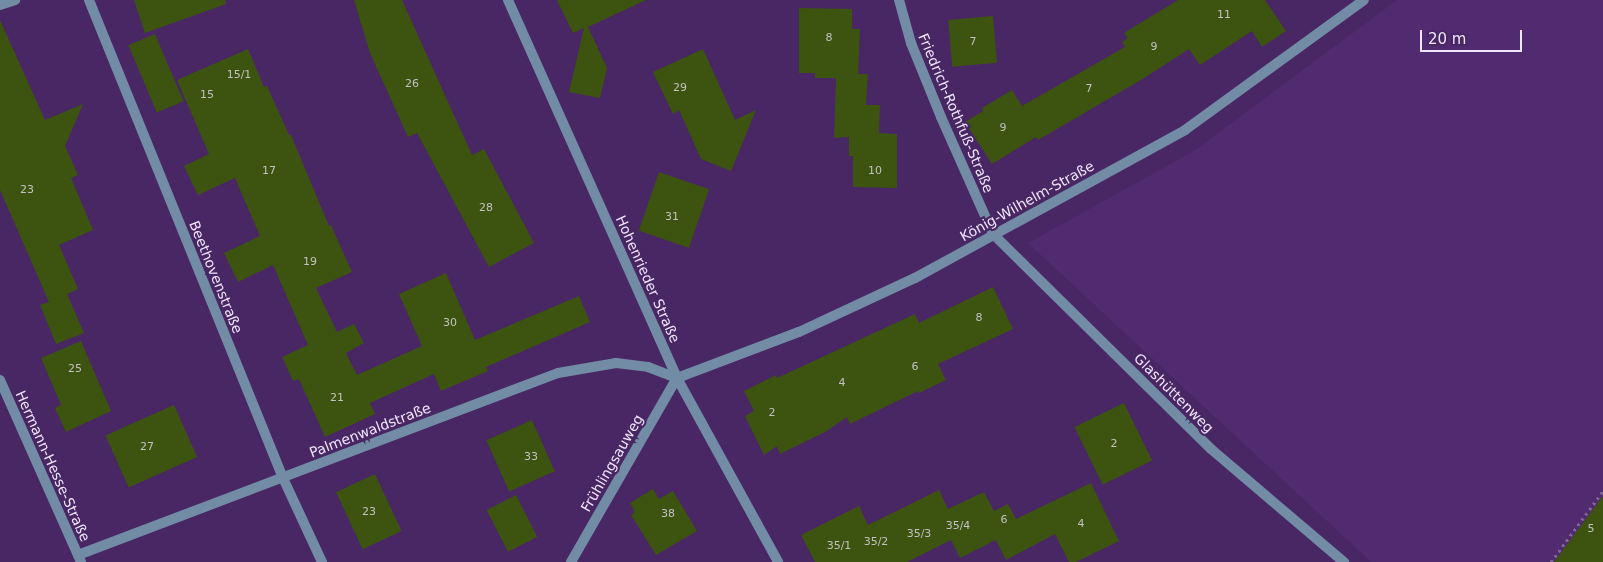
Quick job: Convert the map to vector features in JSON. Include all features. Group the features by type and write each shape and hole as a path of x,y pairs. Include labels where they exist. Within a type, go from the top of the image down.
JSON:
{"street":[{"path":"0,4 15,0"},
{"name":"Beethovenstraße","path":"89,0 283,478 322,562"},
{"name":"Hohenrieder Straße","path":"508,0 676,378 778,562"},
{"name":"Friedrich-Rothfuß-Straße","path":"899,0 911,43 941,117 993,234"},
{"name":"König-Wilhelm-Straße","path":"676,378 799,332 915,278 1186,130 1364,0"},
{"name":"Glashüttenweg","path":"993,234 1211,449 1344,562"},
{"name":"Palmenwaldstraße","path":"80,558 558,373 616,363 648,368 676,378"},
{"name":"Frühlingsauweg","path":"571,562 676,378"},
{"name":"Hermann-Hesse-Straße","path":"0,380 80,558"}],"path":[{"path":"1551,562 1603,491"}],"shaded area":[{"path":"1397,0 1603,0 1603,562 1371,562 1028,243 1194,151"}],"building":[{"path":"134,0 225,0 226,4 145,33"},
{"path":"354,0 402,0 472,155 484,149 534,243 489,267 417,133 408,137 370,53"},
{"path":"557,0 646,0 588,27 607,68 600,98 569,92 584,28 573,33"},
{"path":"1178,0 1265,0 1286,31 1262,47 1252,31 1200,65 1189,49 1141,80 1038,140 1036,137 992,164 965,122 983,111 982,108 1012,90 1022,106 1125,47 1122,42 1128,38 1124,33"},
{"path":"799,8 852,9 852,29 860,29 858,74 868,74 866,105 880,105 879,133 897,134 897,188 853,187 853,156 849,156 849,137 834,138 836,78 815,78 815,73 799,73"},
{"path":"993,16 997,63 952,67 948,20"},
{"path":"0,20 45,120 83,104 65,146 78,175 71,178 93,230 59,245 78,289 67,294 84,333 56,344 40,305 49,302 0,190"},
{"path":"155,34 184,101 157,113 128,45"},
{"path":"248,49 264,87 267,86 289,135 291,135 329,226 331,225 352,272 316,288 337,332 354,324 364,343 346,353 357,375 422,346 399,294 446,273 475,340 579,296 590,322 486,367 488,371 441,391 434,374 370,403 375,414 325,437 299,379 293,381 282,357 308,345 273,265 238,282 224,253 260,236 235,178 198,195 184,166 209,154 177,80"},
{"path":"703,49 735,120 756,110 731,171 701,159 679,110 673,114 653,72"},
{"path":"659,172 709,189 689,248 639,231"},
{"path":"993,287 1013,329 938,364 946,380 919,393 918,391 850,424 847,417 825,432 780,454 777,446 764,455 745,416 754,411 744,391 776,375 777,378 915,314 919,323"},
{"path":"81,341 111,411 66,432 55,408 61,405 41,358"},
{"path":"1124,403 1152,461 1103,485 1075,427"},
{"path":"174,405 197,457 129,488 105,436"},
{"path":"532,420 555,471 509,491 486,440"},
{"path":"375,474 402,531 363,549 336,492"},
{"path":"1091,483 1119,541 1076,562 1069,562 1055,534 1006,560 996,540 960,558 951,540 907,562 815,562 801,535 859,506 868,525 939,490 948,509 984,492 994,511 1008,504 1016,519"},
{"path":"653,489 659,499 673,491 697,531 656,555 631,515 635,512 630,503"},
{"path":"516,495 537,537 508,552 487,510"},
{"path":"1603,496 1603,562 1554,562"}]}
